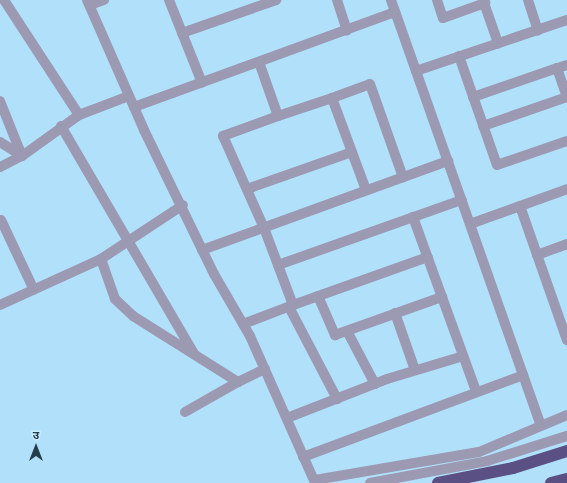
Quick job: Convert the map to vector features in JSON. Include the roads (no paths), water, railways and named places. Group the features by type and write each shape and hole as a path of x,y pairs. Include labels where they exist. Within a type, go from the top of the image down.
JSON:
{"highway":[{"path":"438,483 514,468 567,451"},
{"path":"551,483 567,479"}],"street":[{"path":"4,0 79,115"},
{"path":"104,0 89,3 129,96 183,205 202,250 243,324 265,369 315,482 479,452 540,424 567,414"},
{"path":"170,0 202,83"},
{"path":"182,33 276,0"},
{"path":"337,0 347,30"},
{"path":"391,0 540,424"},
{"path":"437,0 443,18 484,2 498,43"},
{"path":"528,0 538,30"},
{"path":"134,107 395,12"},
{"path":"416,71 567,20"},
{"path":"460,56 497,165 567,141"},
{"path":"259,62 278,116"},
{"path":"473,97 562,66 567,97 483,126"},
{"path":"337,399 291,306 264,228 223,136 370,84 403,177"},
{"path":"0,167 22,156 61,126 79,115 129,96"},
{"path":"332,98 366,190"},
{"path":"0,101 22,156"},
{"path":"61,126 129,240 194,354"},
{"path":"0,142 22,156"},
{"path":"247,189 352,152"},
{"path":"202,250 448,161"},
{"path":"470,224 567,189"},
{"path":"278,265 462,200"},
{"path":"0,305 101,259 183,205"},
{"path":"520,206 567,340"},
{"path":"413,217 476,391"},
{"path":"1,220 34,290"},
{"path":"537,255 567,244"},
{"path":"243,324 428,258"},
{"path":"101,259 120,306 238,382"},
{"path":"318,296 334,334 348,331 442,297"},
{"path":"395,313 415,370"},
{"path":"348,331 375,384"},
{"path":"287,418 375,384 415,370 463,356"},
{"path":"185,412 238,382 265,369"},
{"path":"303,456 476,391 523,375"},
{"path":"370,483 487,461 567,436"}]}
